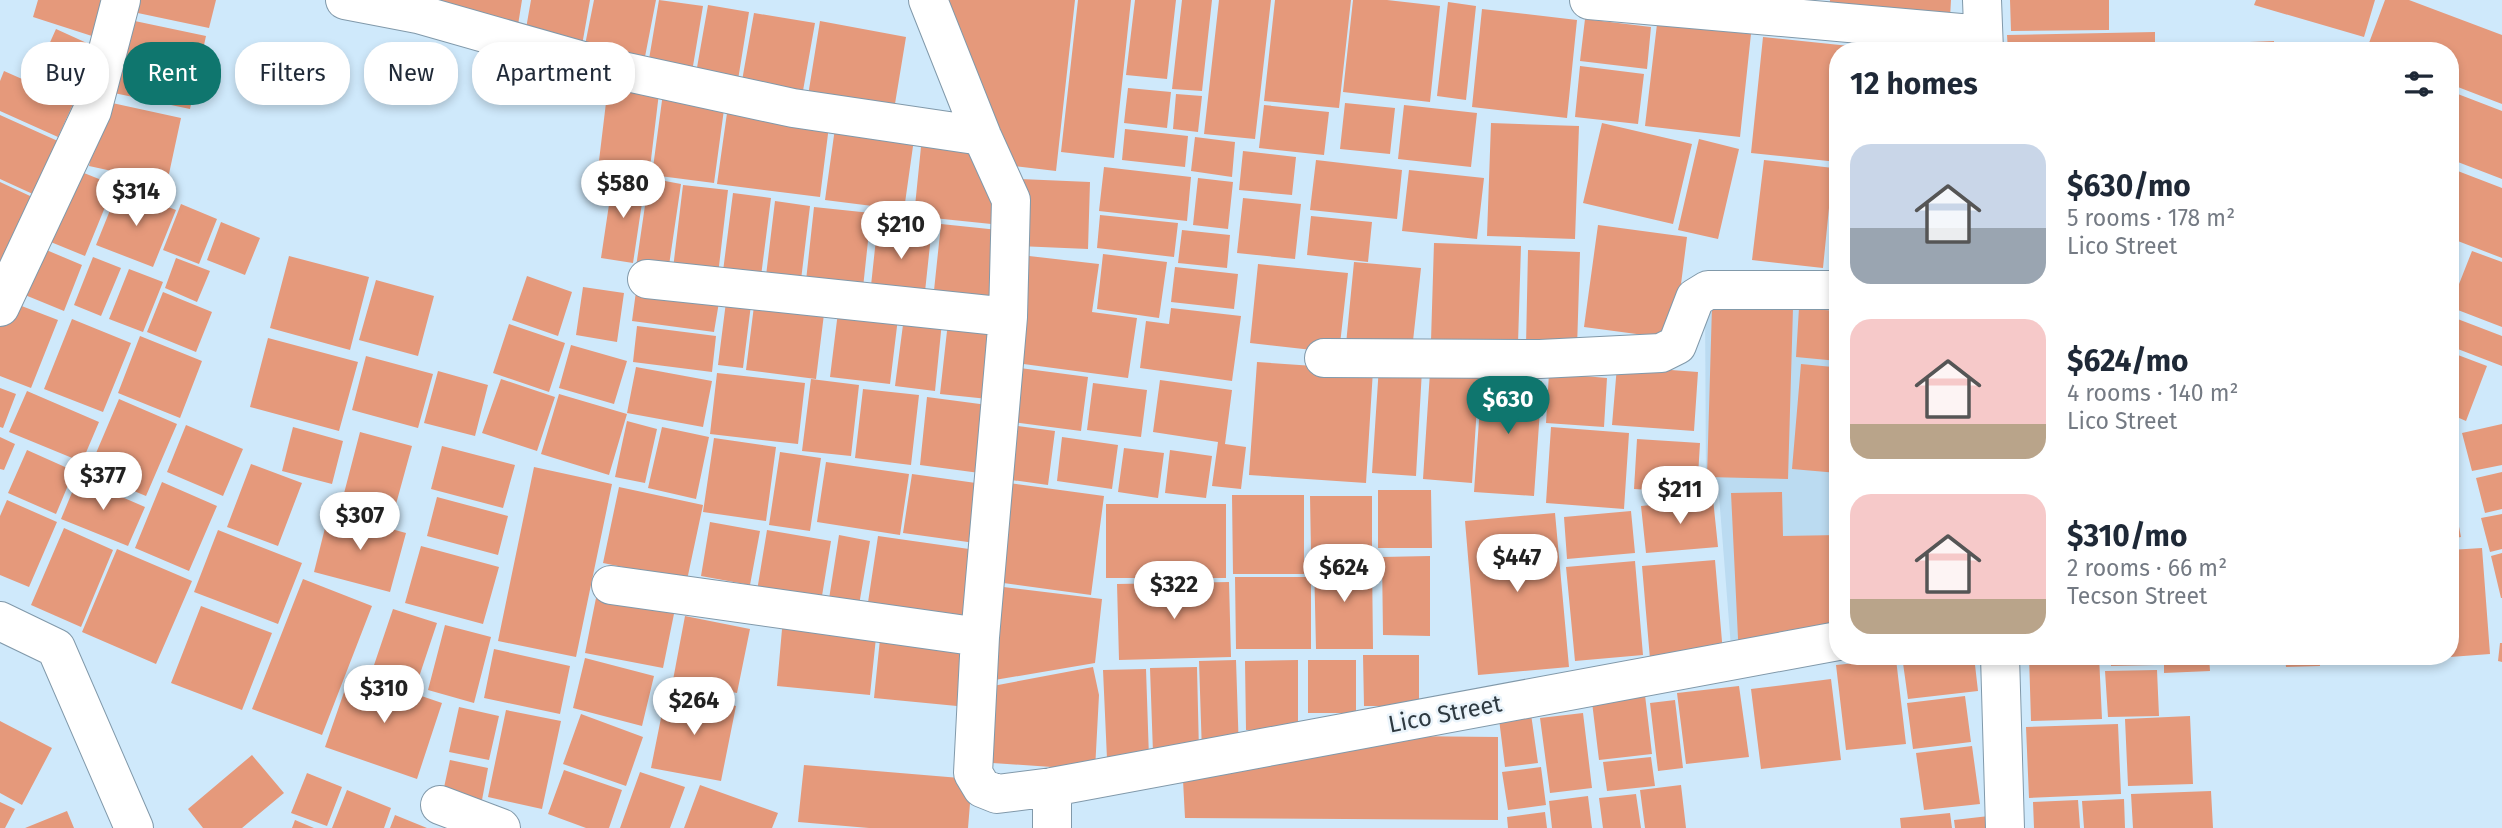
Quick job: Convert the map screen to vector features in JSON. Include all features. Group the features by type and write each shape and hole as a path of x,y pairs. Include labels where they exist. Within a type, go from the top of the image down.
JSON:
{"street":[{"path":"0,307 92,111 121,0"},
{"path":"345,0 418,14 604,67 793,108 982,136"},
{"name":"Lico Street","path":"928,0 982,136 1011,200 1008,317 980,637 973,773 982,788 997,794 1052,787 1829,643"},
{"path":"1589,0 1983,28"},
{"path":"646,279 1008,317"},
{"path":"1324,358 1540,359 1661,353 1677,345 1695,298 1708,290 1829,290"},
{"path":"611,585 980,637"},
{"path":"0,621 56,648 134,828"},
{"path":"2000,665 2006,828"},
{"path":"1052,787 1052,828"},
{"path":"440,805 501,828"}],"shaded area":[{"path":"1705,299 1829,300 1829,633 1731,647 1718,483 1706,487"}],"building":[{"path":"38,0 106,2 95,37 33,17"},
{"path":"135,0 216,0 209,28 133,12"},
{"path":"429,0 522,0 518,25"},
{"path":"531,0 590,0 583,42 524,40"},
{"path":"594,0 656,0 643,67 635,65 635,42 586,42"},
{"path":"659,0 703,6 691,78 647,71"},
{"path":"940,0 1075,0 1056,171 1006,165"},
{"path":"1078,0 1131,0 1114,158 1061,152"},
{"path":"1135,0 1176,0 1167,79 1126,75"},
{"path":"1182,0 1212,0 1202,91 1172,89"},
{"path":"1219,0 1271,0 1255,139 1204,134"},
{"path":"1275,0 1351,0 1339,108 1264,101"},
{"path":"1353,0 1387,0 1440,6 1430,102 1343,92"},
{"path":"1830,0 1951,0 1950,18 1829,9"},
{"path":"2010,0 2109,0 2109,30 2011,31"},
{"path":"2256,0 2375,0 2364,37 2254,5"},
{"path":"2385,0 2409,0 2502,35 2502,104 2459,87 2459,42 2369,42"},
{"path":"1448,2 1476,6 1466,100 1437,96"},
{"path":"708,5 749,12 737,86 695,79"},
{"path":"1482,9 1577,20 1567,118 1472,107"},
{"path":"754,13 815,23 801,102 740,92"},
{"path":"1585,19 1651,27 1647,69 1580,61"},
{"path":"130,20 206,36 205,42 125,42"},
{"path":"820,21 906,37 893,116 807,102"},
{"path":"1657,24 1751,34 1740,137 1645,126"},
{"path":"56,29 85,42 50,42"},
{"path":"2155,32 2155,42 2007,42 2007,35"},
{"path":"1763,37 1829,44 1829,161 1751,153"},
{"path":"123,52 123,95 114,93"},
{"path":"1580,66 1644,74 1638,124 1575,117"},
{"path":"4,71 21,79 21,105 73,105 58,137 0,111 0,81"},
{"path":"1128,88 1171,92 1167,128 1124,123"},
{"path":"635,90 659,93 649,176 598,169 606,105 635,105"},
{"path":"663,93 725,102 714,183 652,175"},
{"path":"1176,94 1202,96 1198,132 1173,129"},
{"path":"2459,94 2502,111 2502,179 2459,162"},
{"path":"109,102 181,118 167,183 89,166 102,105 109,105"},
{"path":"1345,103 1395,108 1390,154 1340,149"},
{"path":"171,105 191,105 190,109"},
{"path":"1264,105 1329,112 1324,155 1259,148"},
{"path":"1404,105 1477,113 1471,167 1398,159"},
{"path":"727,113 829,126 820,197 717,184"},
{"path":"0,115 60,142 35,195 0,179"},
{"path":"1491,123 1579,126 1575,239 1487,236"},
{"path":"1602,123 1692,144 1673,224 1583,203"},
{"path":"835,128 914,139 904,210 825,200"},
{"path":"1125,129 1188,136 1185,167 1122,160"},
{"path":"922,137 976,143 1001,225 914,216"},
{"path":"1195,137 1235,142 1232,177 1191,171"},
{"path":"1699,139 1739,149 1718,239 1678,230"},
{"path":"1243,151 1296,157 1292,195 1239,190"},
{"path":"1316,160 1402,170 1397,219 1310,210"},
{"path":"1764,160 1829,168 1829,208 1823,268 1752,260"},
{"path":"69,167 114,185 85,256 41,238"},
{"path":"1104,167 1191,177 1187,221 1099,211"},
{"path":"1409,170 1484,178 1477,239 1402,231"},
{"path":"2459,171 2502,188 2502,258 2459,241"},
{"path":"613,178 645,183 633,263 601,258"},
{"path":"649,178 681,184 667,279 635,274"},
{"path":"1198,178 1233,182 1228,229 1193,225"},
{"path":"1020,179 1090,182 1088,249 1018,246"},
{"path":"0,182 43,202 0,272"},
{"path":"683,185 728,190 717,283 672,277"},
{"path":"119,188 176,210 153,267 96,245"},
{"path":"733,193 771,198 760,284 722,279"},
{"path":"1243,198 1301,204 1295,259 1237,253"},
{"path":"775,201 810,206 800,288 765,284"},
{"path":"181,204 217,219 199,264 163,250"},
{"path":"814,207 871,213 862,297 805,290"},
{"path":"1100,215 1178,223 1174,257 1097,248"},
{"path":"1311,216 1372,222 1368,262 1307,255"},
{"path":"878,220 932,226 924,301 870,295"},
{"path":"221,222 260,238 245,275 207,260"},
{"path":"941,224 1008,231 1001,306 933,300"},
{"path":"1598,225 1687,237 1674,339 1584,327"},
{"path":"1182,230 1230,235 1227,268 1178,263"},
{"path":"1434,243 1521,246 1518,344 1431,341"},
{"path":"44,249 82,265 64,311 25,295"},
{"path":"1528,250 1580,252 1577,348 1526,346"},
{"path":"2472,251 2502,262 2502,327 2459,310 2459,284"},
{"path":"1103,254 1167,262 1159,318 1097,309"},
{"path":"289,256 369,277 350,350 270,328"},
{"path":"1029,256 1099,264 1092,312 1137,318 1128,378 1016,363"},
{"path":"93,257 121,268 101,316 74,305"},
{"path":"176,258 210,271 197,302 165,288"},
{"path":"1354,262 1421,268 1412,350 1346,344"},
{"path":"1258,264 1348,273 1339,353 1250,343"},
{"path":"1175,267 1238,274 1234,309 1171,302"},
{"path":"129,269 163,282 143,332 109,319"},
{"path":"527,276 572,292 558,336 512,320"},
{"path":"376,280 434,296 418,356 359,340"},
{"path":"637,284 720,296 714,332 632,321"},
{"path":"583,287 624,293 617,342 576,335"},
{"path":"163,292 212,312 196,352 147,332"},
{"path":"727,294 752,297 743,368 718,365"},
{"path":"6,300 58,320 31,388 0,376 0,316"},
{"path":"754,306 824,314 816,379 746,370"},
{"path":"1712,306 1793,308 1788,479 1707,477"},
{"path":"1171,308 1241,316 1232,381 1140,368 1146,321 1169,324"},
{"path":"1799,308 1829,310 1829,360 1796,357"},
{"path":"838,312 898,318 890,384 830,377"},
{"path":"949,313 998,319 988,399 940,394"},
{"path":"904,317 942,322 935,391 895,386"},
{"path":"72,319 131,343 103,412 44,389"},
{"path":"2459,320 2502,336 2502,366 2459,349"},
{"path":"509,324 565,343 549,392 493,373"},
{"path":"637,326 716,336 712,372 633,362"},
{"path":"140,336 202,361 180,418 118,393"},
{"path":"268,338 358,362 339,431 250,407"},
{"path":"571,345 627,361 614,404 559,388"},
{"path":"2459,355 2487,366 2466,421 2459,418"},
{"path":"366,356 433,374 418,428 352,410"},
{"path":"1257,362 1373,370 1366,483 1249,475"},
{"path":"1801,364 1829,367 1829,472 1792,469"},
{"path":"1379,366 1422,370 1416,476 1372,473"},
{"path":"1617,366 1698,372 1694,431 1612,425"},
{"path":"636,367 712,381 703,427 627,413"},
{"path":"1012,367 1088,377 1081,431 1005,421"},
{"path":"438,371 488,385 475,436 424,423"},
{"path":"1430,372 1479,376 1472,483 1423,479"},
{"path":"717,373 805,383 798,444 710,434"},
{"path":"1549,373 1607,378 1604,427 1546,423"},
{"path":"1482,377 1542,381 1534,496 1474,492"},
{"path":"501,379 555,397 537,451 482,433"},
{"path":"811,379 859,385 851,456 802,451"},
{"path":"1160,380 1232,390 1225,444 1246,447 1241,489 1212,486 1218,442 1153,432"},
{"path":"1093,383 1147,390 1141,437 1087,430"},
{"path":"0,388 16,394 3,428 0,427"},
{"path":"863,389 919,395 911,465 855,458"},
{"path":"27,391 99,422 82,462 9,432"},
{"path":"559,394 627,414 609,475 541,454"},
{"path":"927,397 995,406 987,474 920,465"},
{"path":"119,399 177,424 146,496 88,472"},
{"path":"627,421 657,429 645,483 615,477"},
{"path":"1004,424 1055,431 1048,485 997,478"},
{"path":"2502,424 2502,465 2472,471 2462,433"},
{"path":"186,425 243,449 223,496 167,472"},
{"path":"293,427 343,441 332,484 282,471"},
{"path":"662,427 709,437 696,499 648,488"},
{"path":"1551,427 1629,433 1624,509 1546,503"},
{"path":"360,432 412,446 393,515 342,501"},
{"path":"0,437 15,444 4,470 0,469"},
{"path":"1062,437 1118,445 1112,489 1057,481"},
{"path":"714,438 776,447 766,521 703,512"},
{"path":"1637,439 1700,443 1697,493 1634,489"},
{"path":"442,446 515,465 503,508 431,489"},
{"path":"1124,448 1164,453 1158,498 1118,492"},
{"path":"27,450 74,471 56,514 8,493"},
{"path":"1170,450 1212,456 1206,498 1165,493"},
{"path":"780,452 821,458 810,531 769,525"},
{"path":"826,462 909,474 900,535 817,522"},
{"path":"251,464 302,483 278,546 227,527"},
{"path":"534,467 612,484 576,657 498,641"},
{"path":"2502,472 2502,509 2485,513 2476,478"},
{"path":"912,474 983,484 975,543 903,533"},
{"path":"78,478 145,507 128,546 61,519"},
{"path":"162,482 217,506 189,571 135,548"},
{"path":"1009,483 1104,496 1091,595 996,582"},
{"path":"619,487 703,505 687,580 603,563"},
{"path":"1378,490 1431,490 1432,548 1378,548"},
{"path":"1782,492 1783,536 1829,535 1829,642 1739,659 1731,493"},
{"path":"1232,495 1304,495 1304,574 1233,574"},
{"path":"1310,496 1372,496 1372,550 1311,551"},
{"path":"437,497 508,516 498,555 427,536"},
{"path":"1713,499 1718,547 1646,553 1641,506"},
{"path":"7,500 57,522 29,587 0,575 0,516"},
{"path":"1106,504 1226,504 1226,578 1106,578"},
{"path":"1631,511 1635,553 1567,559 1564,517"},
{"path":"329,512 406,533 390,592 314,572"},
{"path":"1555,513 1569,667 1478,675 1465,521"},
{"path":"2502,514 2502,549 2490,552 2481,518"},
{"path":"710,522 760,531 750,585 701,576"},
{"path":"64,528 113,550 81,627 31,605"},
{"path":"218,530 302,563 278,624 194,592"},
{"path":"767,530 831,541 821,602 757,591"},
{"path":"839,535 870,541 859,605 829,599"},
{"path":"878,536 976,550 965,623 867,609"},
{"path":"421,546 499,567 483,624 405,603"},
{"path":"2482,548 2490,654 2459,656 2459,549"},
{"path":"117,549 192,581 156,664 82,632"},
{"path":"2502,553 2502,598 2501,598 2491,556"},
{"path":"1430,556 1430,636 1383,635 1382,557"},
{"path":"1314,560 1372,560 1373,649 1316,649"},
{"path":"1715,560 1723,653 1650,659 1642,566"},
{"path":"1635,561 1643,655 1575,661 1566,567"},
{"path":"1235,577 1311,577 1311,649 1236,649"},
{"path":"303,579 372,606 322,735 252,709"},
{"path":"1229,582 1231,657 1119,660 1117,584"},
{"path":"995,586 1102,599 1095,663 983,682"},
{"path":"598,588 676,604 663,668 585,653"},
{"path":"201,606 272,633 242,710 171,683"},
{"path":"393,609 437,623 416,686 372,671"},
{"path":"685,616 750,629 737,693 673,680"},
{"path":"783,618 877,628 870,695 777,686"},
{"path":"445,625 491,637 474,703 428,690"},
{"path":"881,629 963,636 957,706 874,698"},
{"path":"2502,643 2502,662 2498,661"},
{"path":"494,649 570,666 560,714 484,698"},
{"path":"1363,655 1419,655 1419,706 1364,706"},
{"path":"585,658 654,676 642,726 573,708"},
{"path":"1236,660 1239,752 1202,753 1199,661"},
{"path":"1298,660 1298,729 1246,730 1245,661"},
{"path":"1308,660 1356,660 1356,713 1308,713"},
{"path":"1836,665 1897,665 1906,744 1846,750"},
{"path":"1903,665 1975,665 1978,691 1908,699"},
{"path":"2029,665 2099,665 2102,719 2031,721"},
{"path":"2164,665 2210,665 2210,671 2164,673"},
{"path":"2286,665 2320,666 2286,667"},
{"path":"1093,667 1099,695 1095,770 978,762 982,688"},
{"path":"1197,667 1199,752 1153,753 1150,668"},
{"path":"1146,669 1149,758 1107,759 1103,670"},
{"path":"2157,670 2159,716 2108,717 2105,671"},
{"path":"351,672 442,703 417,779 325,747"},
{"path":"1831,679 1841,760 1761,769 1751,689"},
{"path":"1739,686 1749,757 1686,764 1677,693"},
{"path":"666,693 736,706 721,781 651,768"},
{"path":"1645,695 1652,754 1599,760 1592,702"},
{"path":"1965,696 1971,742 1913,749 1907,703"},
{"path":"1675,700 1683,768 1658,771 1650,703"},
{"path":"459,707 499,716 489,760 449,752"},
{"path":"1530,707 1538,763 1505,767 1498,711"},
{"path":"506,710 561,721 542,809 488,797"},
{"path":"1583,713 1592,788 1550,793 1540,718"},
{"path":"581,714 643,737 626,786 563,764"},
{"path":"2190,716 2193,784 2128,786 2125,719"},
{"path":"0,721 52,748 22,805 0,793"},
{"path":"2118,724 2121,794 2029,798 2026,727"},
{"path":"1399,736 1498,737 1498,820 1185,818 1183,780"},
{"path":"1972,746 1980,804 1924,810 1916,753"},
{"path":"252,755 284,793 242,828 203,828 188,809"},
{"path":"1651,757 1655,786 1607,791 1603,762"},
{"path":"450,760 488,768 482,800 443,792"},
{"path":"804,765 972,779 968,828 869,828 798,822"},
{"path":"1541,767 1546,805 1508,810 1502,772"},
{"path":"564,770 622,790 609,828 586,828 548,814"},
{"path":"640,772 685,787 670,828 620,828"},
{"path":"307,773 342,787 327,826 291,813"},
{"path":"700,785 778,813 772,828 684,828"},
{"path":"1681,785 1686,828 1645,828 1640,790"},
{"path":"347,790 391,808 384,828 332,828"},
{"path":"2211,791 2213,828 2133,828 2131,794"},
{"path":"1636,794 1641,828 1603,828 1599,798"},
{"path":"1588,796 1592,828 1552,828 1549,801"},
{"path":"2124,799 2125,828 2084,828 2082,801"},
{"path":"2078,800 2080,828 2034,828 2033,802"},
{"path":"0,802 15,809 5,828 0,828"},
{"path":"67,811 74,828 25,828"},
{"path":"1545,812 1547,828 1508,828 1507,817"},
{"path":"1950,813 1952,828 1901,828 1900,818"},
{"path":"395,815 427,828 390,828"},
{"path":"1989,816 1990,828 1955,828 1954,820"},
{"path":"295,820 314,828 292,828"}]}
